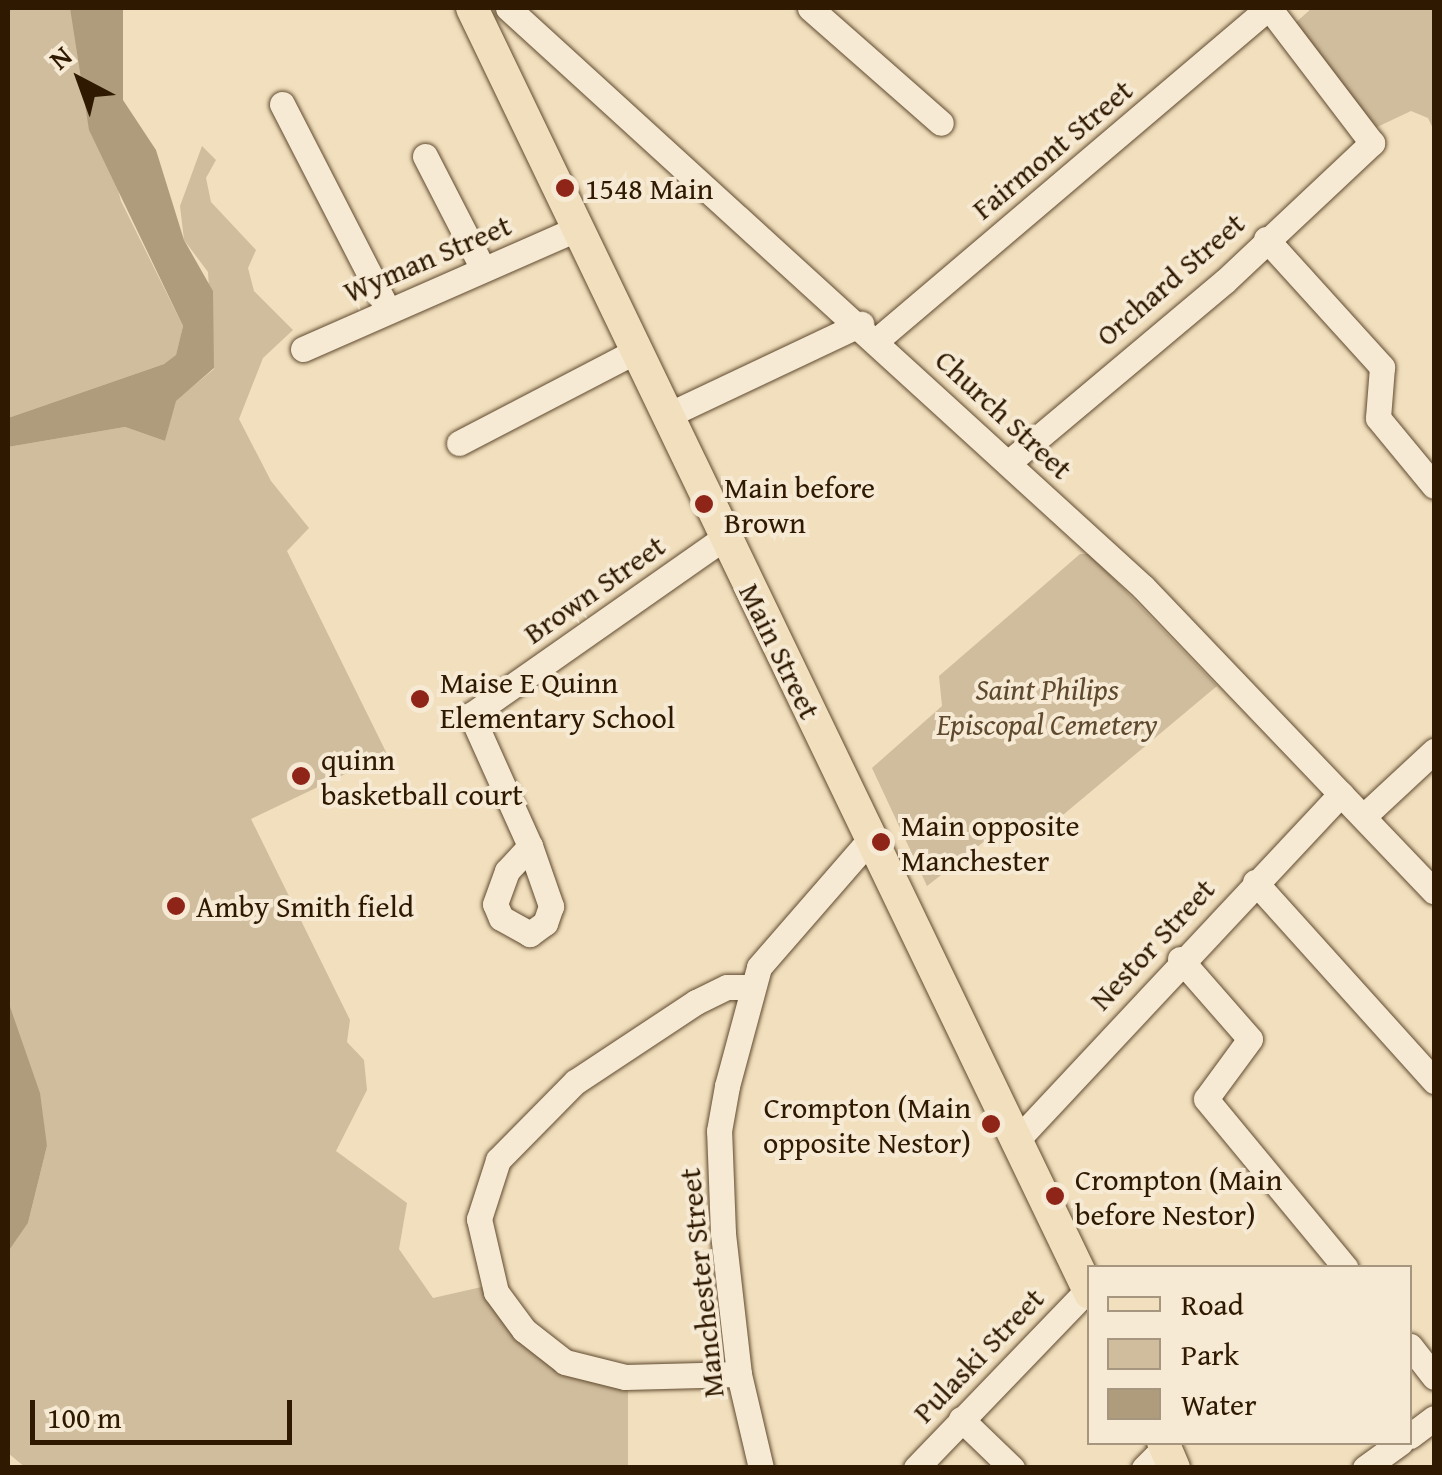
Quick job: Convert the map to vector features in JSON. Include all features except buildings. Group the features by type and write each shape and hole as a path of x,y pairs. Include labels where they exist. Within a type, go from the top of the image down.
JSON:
{"main road":[{"name":"Main Street","path":"472,8 1087,1287"}],"street":[{"name":"Church Street","path":"508,8 869,332 1143,587 1434,891"},
{"path":"810,8 941,124"},
{"name":"Fairmont Street","path":"666,416 869,332 1268,8"},
{"name":"Orchard Street","path":"1008,463 1372,142 1268,8"},
{"path":"282,104 388,310"},
{"path":"426,156 483,269"},
{"name":"Wyman Street","path":"304,349 577,229"},
{"path":"1266,239 1382,367 1378,418 1434,486"},
{"path":"459,443 636,351"},
{"name":"Brown Street","path":"530,846 471,716 725,538"},
{"path":"1364,816 1434,751"},
{"name":"Nestor Street","path":"1014,1142 1180,959 1341,794"},
{"name":"Manchester Street","path":"761,1468 739,1374 719,1131 751,986 794,920 871,838"},
{"path":"1255,882 1434,1081"},
{"path":"1180,959 1250,1039 1206,1099 1344,1265"},
{"path":"739,1374 625,1377 566,1362 524,1330 496,1292 479,1219 498,1160 575,1082 660,1022 727,987 751,986"},
{"name":"Pulaski Street","path":"916,1468 1087,1293"},
{"path":"1412,1349 1434,1377"},
{"path":"1412,1434 1434,1418"},
{"path":"961,1419 1012,1468"},
{"path":"1365,1468 1396,1445"}],"green space":[{"path":"8,8 70,8 121,201 183,326 176,356 164,364 8,418"},
{"path":"1312,8 1434,8 1434,131 1428,118 1411,111 1375,128 1294,24"},
{"path":"202,146 216,160 206,178 211,202 256,250 248,268 254,291 293,330 263,358 239,419 271,481 309,528 287,551 387,754 251,819 350,1020 347,1042 364,1060 367,1090 336,1151 407,1203 399,1249 433,1298 486,1286 558,1356 628,1375 628,1467 26,1468 8,1453 8,1252 28,1223 47,1146 8,1001 8,447 125,427 165,441 175,401 214,369 208,272 184,240 180,206"},
{"name":"Saint Philips Episcopal Cemetery","path":"1080,554 1090,554 1217,686 1039,835 999,830 927,886 872,768 942,706 939,676"}],"water":[{"path":"70,8 123,8 123,100 156,150 184,240 213,291 214,368 176,401 165,441 125,427 8,447 8,418 164,364 176,355 183,326 89,130"},
{"path":"8,1001 40,1093 47,1146 28,1223 8,1252"}],"place":[{"name":"1548 Main","path":"565,188"},
{"name":"Main before Brown","path":"704,504"},
{"name":"Maise E Quinn Elementary School","path":"420,699"},
{"name":"quinn basketball court","path":"301,776"},
{"name":"Main opposite Manchester","path":"881,842"},
{"name":"Amby Smith field","path":"176,906"},
{"name":"Crompton (Main opposite Nestor)","path":"991,1124"},
{"name":"Crompton (Main before Nestor)","path":"1055,1196"}]}
